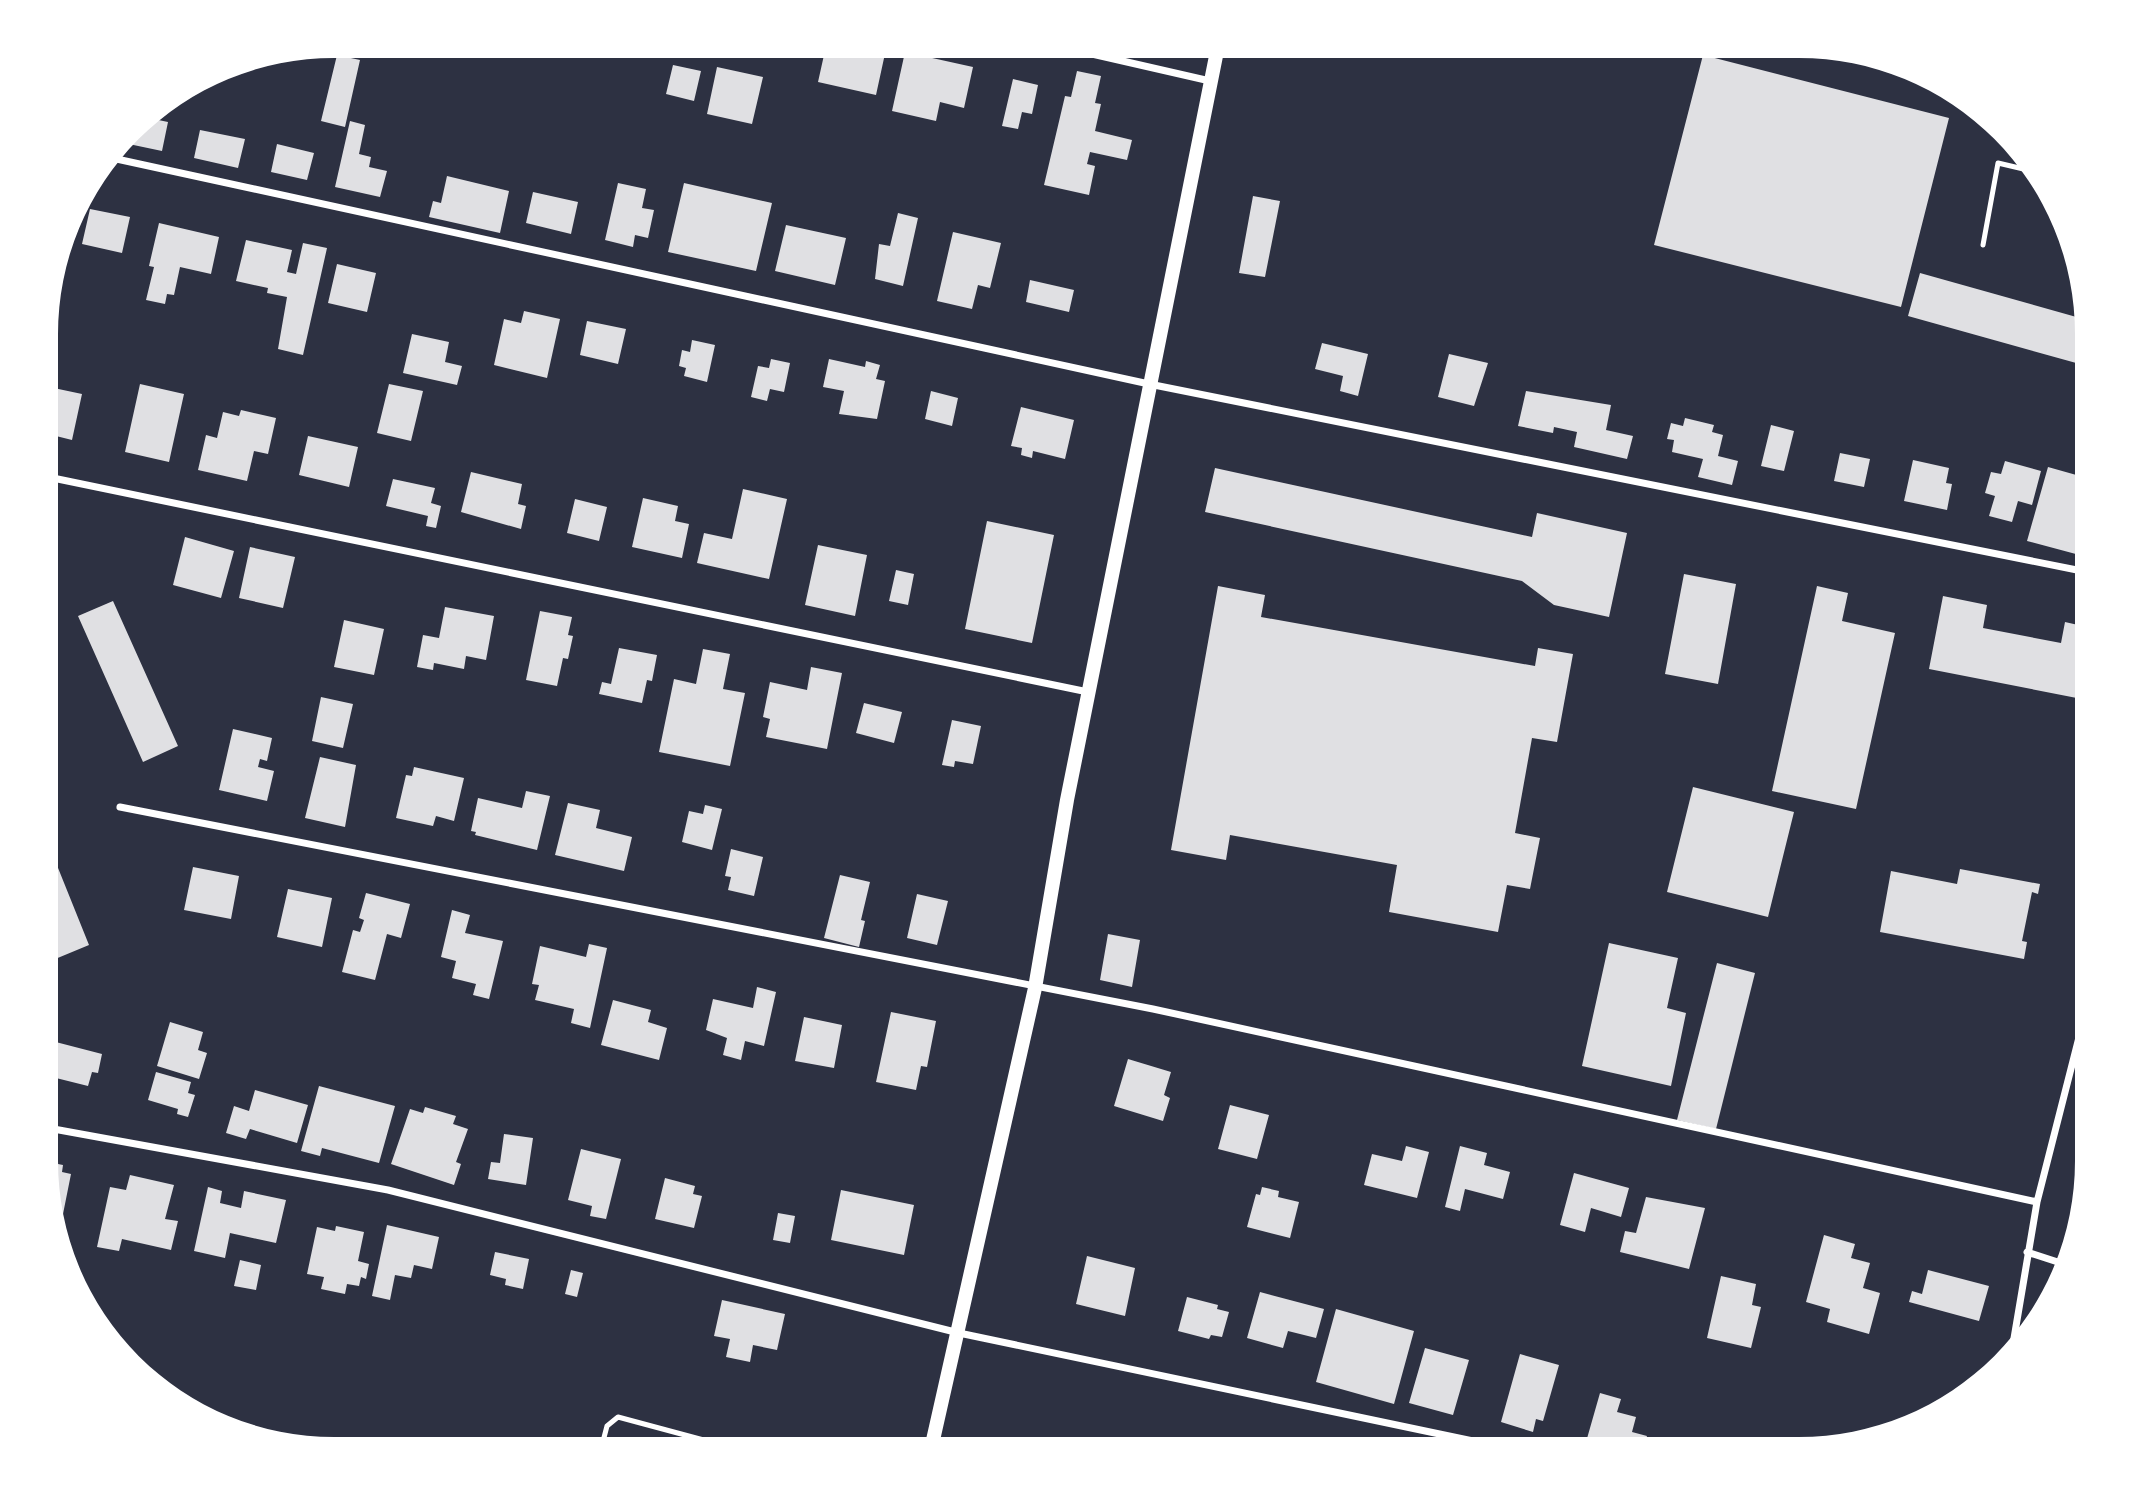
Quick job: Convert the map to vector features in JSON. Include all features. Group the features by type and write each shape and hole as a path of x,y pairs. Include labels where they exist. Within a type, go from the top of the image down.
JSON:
{"main road":[{"path":"934,1437 1035,988 1088,692 1215,58"}],"street":[{"path":"1109,58 1210,81"},
{"path":"120,160 1149,384 2075,570"},
{"path":"58,479 1088,692"},
{"path":"120,807 1153,1009 2037,1202"},
{"path":"2015,1333 2037,1202 2075,1053"},
{"path":"58,1130 388,1190 959,1333 1454,1437"},
{"path":"2027,1252 2056,1262"}],"lane":[{"path":"1983,245 1997,163 2020,168"},
{"path":"604,1437 607,1426 618,1417 692,1437"}],"building":[{"path":"336,58 360,60 345,127 321,121"},
{"path":"823,58 884,58 876,95 818,82"},
{"path":"904,58 932,58 973,67 964,108 940,102 936,121 892,111"},
{"path":"1702,58 1715,58 1949,118 1901,307 1654,245"},
{"path":"673,65 701,71 694,101 666,94"},
{"path":"717,67 763,77 752,124 707,114"},
{"path":"1077,71 1101,76 1095,103 1101,104 1095,131 1132,140 1127,160 1090,152 1087,164 1095,166 1089,195 1044,185 1065,96 1071,97"},
{"path":"1013,79 1038,85 1032,114 1022,112 1018,129 1002,126"},
{"path":"159,120 168,122 162,151 133,145"},
{"path":"350,121 365,125 359,154 371,157 369,167 387,171 380,197 335,187"},
{"path":"200,130 245,139 238,168 194,158"},
{"path":"277,144 314,153 307,180 271,172"},
{"path":"447,176 509,191 500,233 429,217 433,201 441,203"},
{"path":"618,183 646,189 642,208 654,210 648,238 635,235 633,247 605,240"},
{"path":"684,183 772,203 756,271 668,252"},
{"path":"533,192 578,202 571,234 526,223"},
{"path":"1253,196 1280,201 1265,277 1239,273"},
{"path":"90,209 130,217 122,253 82,244"},
{"path":"898,213 918,218 903,286 875,279 879,244 890,246"},
{"path":"159,223 219,237 211,274 180,267 174,295 167,294 165,304 146,300 154,267 149,266"},
{"path":"786,225 846,238 835,285 775,271"},
{"path":"953,232 1001,243 990,288 978,285 972,309 937,301"},
{"path":"246,240 292,250 287,272 296,274 303,243 327,248 303,355 278,349 287,297 267,293 268,288 236,281"},
{"path":"337,264 376,273 367,312 328,303"},
{"path":"1920,273 2075,317 2075,363 1908,316"},
{"path":"1030,280 1074,290 1069,312 1026,302"},
{"path":"524,311 560,319 547,378 494,365 504,319 521,323"},
{"path":"587,321 626,329 618,364 580,355"},
{"path":"412,334 449,342 445,362 462,366 457,385 403,373"},
{"path":"692,340 715,345 707,382 684,376 686,368 679,366 682,350 690,352"},
{"path":"1322,343 1368,354 1358,396 1340,391 1343,376 1315,369"},
{"path":"1449,354 1488,363 1474,406 1438,397"},
{"path":"771,359 790,363 784,392 770,389 767,401 751,397 758,366 769,368"},
{"path":"829,359 865,367 866,361 880,365 876,379 885,381 877,419 839,414 844,391 823,387"},
{"path":"140,384 184,394 169,462 125,452"},
{"path":"389,384 423,391 411,441 377,433"},
{"path":"58,389 82,394 72,440 58,436"},
{"path":"931,391 958,398 952,426 925,419"},
{"path":"1526,391 1611,405 1606,430 1633,436 1627,459 1574,447 1577,432 1554,427 1553,433 1518,426"},
{"path":"1021,407 1074,420 1065,459 1033,451 1032,458 1021,455 1022,448 1011,446"},
{"path":"241,410 276,418 268,454 254,451 247,481 198,470 206,435 217,438 223,412 239,416"},
{"path":"1685,418 1714,425 1712,432 1723,435 1718,456 1738,461 1732,485 1698,477 1703,459 1672,452 1674,440 1667,439 1671,423 1683,426"},
{"path":"1771,425 1794,431 1784,471 1761,466"},
{"path":"308,436 358,447 349,487 299,475"},
{"path":"1840,453 1870,459 1864,487 1834,481"},
{"path":"1913,460 1949,468 1946,483 1952,484 1947,510 1904,501"},
{"path":"2005,461 2041,471 2032,505 2018,501 2012,522 1989,516 1995,496 1985,493 1991,472 2001,474"},
{"path":"2048,467 2075,475 2075,554 2027,541"},
{"path":"1215,468 1532,537 1537,513 1627,533 1609,617 1554,605 1522,581 1205,512"},
{"path":"471,472 522,484 518,504 526,506 521,529 461,512"},
{"path":"393,479 435,488 431,503 441,506 436,528 426,526 428,516 386,506"},
{"path":"743,489 787,499 769,579 697,563 704,533 732,539"},
{"path":"643,498 678,506 675,521 689,524 682,558 632,547"},
{"path":"575,499 607,507 599,541 567,533"},
{"path":"987,521 1054,535 1032,643 965,629"},
{"path":"185,537 234,551 221,598 173,585"},
{"path":"818,545 867,555 855,616 805,605"},
{"path":"250,547 295,557 283,608 239,598"},
{"path":"896,570 914,574 908,605 889,601"},
{"path":"1684,574 1736,584 1718,684 1665,674"},
{"path":"1218,586 1265,595 1261,617 1535,666 1538,648 1573,654 1557,742 1532,738 1515,833 1540,838 1530,889 1507,885 1498,932 1389,912 1397,865 1230,835 1226,860 1171,850"},
{"path":"1817,586 1848,593 1842,621 1895,633 1856,809 1772,791"},
{"path":"1943,596 1987,605 1983,628 2061,643 2065,622 2075,624 2075,698 1929,669"},
{"path":"113,601 178,746 143,762 78,616"},
{"path":"445,607 494,616 486,660 466,656 464,669 434,663 433,670 417,667 423,635 439,638"},
{"path":"540,611 572,617 568,635 573,636 568,659 563,658 557,686 526,680"},
{"path":"344,620 384,629 374,675 334,667"},
{"path":"619,648 657,655 652,681 647,680 642,703 599,694 602,682 611,684"},
{"path":"703,649 730,654 723,689 745,693 730,766 659,752 674,679 696,684"},
{"path":"811,667 842,673 827,749 766,737 770,719 763,717 770,682 807,690"},
{"path":"321,697 353,704 343,748 312,741"},
{"path":"864,703 902,712 894,743 856,733"},
{"path":"952,720 981,726 973,764 955,761 954,767 942,765"},
{"path":"233,729 272,738 267,761 260,759 258,767 274,771 267,801 219,790"},
{"path":"320,757 356,765 345,827 305,818"},
{"path":"414,767 464,778 454,821 436,816 433,826 396,818 406,775 412,776"},
{"path":"1693,787 1794,812 1768,917 1667,892"},
{"path":"526,791 550,796 537,850 475,835 476,832 471,831 478,798 522,808"},
{"path":"568,803 600,810 596,828 632,837 624,871 555,855"},
{"path":"705,805 722,809 712,850 682,842 689,811 703,814"},
{"path":"731,849 763,857 754,896 728,890 731,877 725,876"},
{"path":"193,867 239,876 231,919 184,910"},
{"path":"58,868 89,945 58,958"},
{"path":"1960,869 2040,884 2038,894 2032,892 2022,941 2027,942 2024,959 1880,932 1891,871 1957,884"},
{"path":"840,875 870,882 861,920 865,921 859,947 824,938"},
{"path":"288,889 332,898 322,947 277,937"},
{"path":"366,893 410,904 401,938 387,934 375,980 342,972 353,930 360,932 364,920 359,918"},
{"path":"917,894 948,901 937,945 907,938"},
{"path":"452,910 470,915 465,933 503,941 489,999 473,995 476,984 452,978 456,961 441,957"},
{"path":"1108,934 1140,940 1132,987 1100,980"},
{"path":"1609,943 1678,958 1667,1008 1686,1013 1671,1086 1582,1066"},
{"path":"589,944 607,948 590,1028 571,1023 574,1009 535,1000 539,985 532,984 540,946 586,957"},
{"path":"1717,963 1755,973 1716,1129 1677,1120"},
{"path":"757,987 776,992 764,1046 745,1041 741,1060 723,1055 727,1038 706,1030 713,999 753,1008"},
{"path":"613,1000 651,1010 648,1022 667,1028 659,1060 601,1045"},
{"path":"891,1012 936,1021 927,1067 921,1066 916,1090 876,1082"},
{"path":"804,1017 842,1025 834,1068 795,1061"},
{"path":"170,1022 203,1032 198,1050 207,1053 199,1079 157,1066"},
{"path":"58,1043 102,1054 98,1073 92,1072 88,1086 58,1078"},
{"path":"1128,1059 1171,1072 1164,1095 1170,1098 1163,1121 1114,1106"},
{"path":"156,1072 191,1082 188,1093 195,1095 188,1117 177,1114 178,1109 148,1100"},
{"path":"319,1086 395,1106 379,1163 322,1148 320,1156 301,1151"},
{"path":"255,1090 308,1105 297,1143 250,1129 246,1139 226,1133 234,1106 249,1111"},
{"path":"1230,1105 1269,1115 1257,1159 1218,1149"},
{"path":"425,1107 456,1116 453,1124 468,1129 456,1162 461,1164 454,1185 391,1164 410,1109 423,1113"},
{"path":"504,1134 533,1138 526,1185 488,1179 491,1162 500,1163"},
{"path":"1406,1146 1429,1152 1417,1198 1364,1185 1372,1154 1402,1161"},
{"path":"1460,1146 1487,1153 1484,1165 1510,1172 1503,1199 1465,1189 1460,1211 1445,1207"},
{"path":"581,1149 621,1159 606,1219 590,1216 592,1206 568,1200"},
{"path":"58,1164 63,1165 62,1172 71,1174 63,1214"},
{"path":"1574,1173 1629,1188 1621,1217 1591,1208 1585,1232 1560,1225"},
{"path":"130,1175 174,1185 165,1219 178,1221 171,1250 122,1239 119,1251 97,1247 110,1187 126,1190"},
{"path":"665,1178 695,1186 693,1194 702,1196 694,1228 655,1219"},
{"path":"208,1187 222,1191 220,1203 241,1208 244,1191 286,1200 276,1243 230,1233 225,1258 194,1251"},
{"path":"1262,1187 1279,1191 1278,1197 1299,1202 1290,1238 1247,1227 1256,1194 1260,1195"},
{"path":"841,1190 914,1205 904,1255 831,1240"},
{"path":"1646,1197 1705,1208 1689,1269 1620,1252 1625,1231 1636,1233"},
{"path":"778,1213 795,1216 790,1243 773,1240"},
{"path":"387,1225 439,1237 432,1269 414,1265 411,1278 395,1275 390,1300 372,1296"},
{"path":"336,1226 364,1232 358,1261 369,1264 366,1279 361,1277 359,1286 347,1284 345,1294 321,1289 324,1277 307,1274 317,1227 335,1231"},
{"path":"1824,1235 1855,1244 1851,1258 1870,1263 1863,1288 1880,1293 1869,1334 1827,1322 1830,1309 1806,1302"},
{"path":"495,1252 529,1259 523,1289 505,1285 506,1279 490,1275"},
{"path":"1087,1256 1135,1268 1125,1316 1076,1304"},
{"path":"240,1260 261,1265 256,1290 234,1286"},
{"path":"571,1270 583,1273 577,1297 565,1294"},
{"path":"1928,1270 1989,1286 1979,1321 1909,1302 1912,1291 1922,1294"},
{"path":"1721,1276 1756,1284 1752,1305 1761,1307 1751,1348 1707,1338"},
{"path":"1260,1292 1324,1309 1316,1338 1288,1331 1283,1348 1247,1338"},
{"path":"1187,1297 1218,1305 1217,1309 1229,1312 1222,1337 1211,1335 1209,1339 1178,1331"},
{"path":"722,1300 785,1314 777,1350 753,1345 750,1362 726,1357 730,1339 714,1336"},
{"path":"1336,1309 1414,1331 1394,1404 1316,1382"},
{"path":"1425,1348 1469,1360 1453,1415 1409,1403"},
{"path":"1520,1354 1559,1365 1543,1421 1536,1419 1533,1432 1501,1422"},
{"path":"1600,1393 1621,1399 1617,1412 1636,1417 1632,1432 1647,1436 1647,1437 1587,1437"}]}
